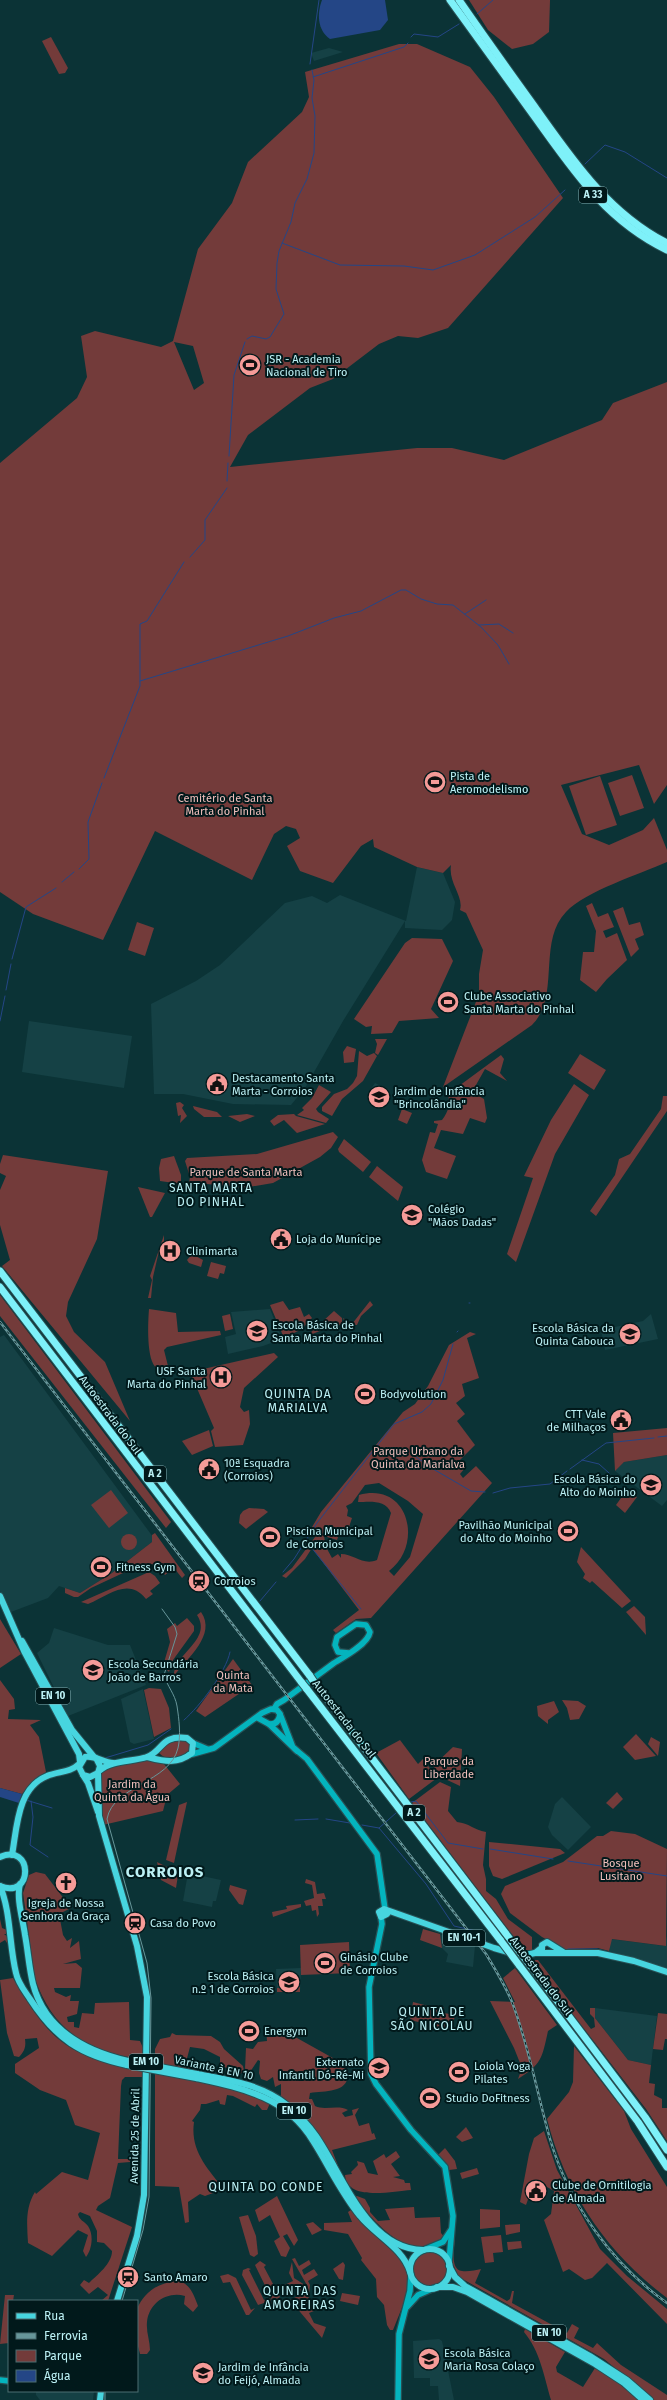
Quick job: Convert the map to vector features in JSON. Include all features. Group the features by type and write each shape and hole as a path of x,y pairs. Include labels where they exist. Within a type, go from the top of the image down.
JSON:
{"highway":[{"name":"A 33","path":"450,0 592,193 621,221 644,238 667,250"},
{"name":"A 33","path":"458,0 547,124 601,194 636,224 667,243"},
{"name":"Autoestrada do Sul","path":"0,1271 513,1943 645,2117 667,2150"},
{"name":"Autoestrada do Sul","path":"0,1287 638,2122 667,2167"}],"main road":[{"name":"EN 10","path":"0,1596 24,1651 79,1754 82,1774"},
{"path":"334,1663 336,1650 334,1645 338,1637 356,1624 364,1623 370,1629 369,1637 349,1653 276,1705 294,1747 300,1756 313,1767 377,1854 384,1913 369,1987 372,2077 411,2130 445,2168 452,2202 453,2222 446,2280 435,2288 412,2300 401,2320"},
{"name":"EN 10","path":"16,1631 32,1655 72,1730 100,1764 99,1772"},
{"path":"336,1650 341,1654 349,1653"},
{"path":"67,1771 90,1777 114,1763 147,1757 171,1762 211,1749 267,1712 278,1712"},
{"path":"267,1712 267,1723"},
{"path":"267,1723 277,1723 278,1712"},
{"path":"258,1718 267,1723 294,1747"},
{"path":"147,1757 166,1741 174,1738 187,1738 200,1747 211,1749"},
{"path":"188,1756 193,1751 193,1743"},
{"path":"157,1748 157,1755 160,1760"},
{"path":"0,1858 12,1855 22,1806 26,1795 34,1784 43,1778 67,1771 80,1763 85,1757 114,1763"},
{"name":"Avenida 25 de Abril","path":"99,1772 99,1815"},
{"name":"Avenida 25 de Abril","path":"82,1774 88,1782 94,1805 99,1815 137,1946 147,1997 145,2180 139,2225"},
{"name":"Variante à EN 10","path":"12,1855 20,1859 25,1867 25,1875 20,1884 23,1917 33,1984 47,2013 65,2034 91,2050 127,2063"},
{"path":"0,1886 11,1888 20,1884"},
{"name":"Variante à EN 10","path":"0,1886 15,1972 20,1984 46,2024 68,2042 98,2058 254,2086 286,2104 316,2136 349,2194 374,2225 397,2244 410,2249 425,2249"},
{"name":"EN 10-1","path":"384,1913 395,1914 521,1956 545,1952 565,1954 598,1953 634,1961 667,1972"},
{"name":"EN 10-1","path":"545,1952 545,1943 552,1946"},
{"path":"545,1952 552,1951 552,1946 565,1954"},
{"name":"Variante à EN 10","path":"196,2076 257,2093 276,2102 294,2117 310,2136 354,2208 376,2233 401,2255 410,2273"},
{"path":"398,2400 398,2344 401,2320 410,2291 412,2258 425,2249 445,2240 450,2233 453,2222"},
{"name":"EM 10","path":"113,2300 133,2235 139,2225"},
{"name":"EM 10","path":"117,2300 139,2225"},
{"path":"425,2249 440,2251 449,2264"},
{"name":"EN 10","path":"449,2264 455,2277 465,2286 608,2367 627,2380 650,2400"},
{"path":"410,2273 418,2285 435,2288"},
{"name":"EN 10","path":"435,2288 453,2286 467,2292 595,2364 624,2383 643,2400"}],"shaded area":[{"path":"329,48 343,52 314,61 311,53"},
{"path":"417,867 443,873 455,902 452,920 442,930 405,928 405,921 343,1021 305,1088 291,1105 233,1104 183,1094 154,1094 151,1004 196,981 220,965 285,903 312,896 327,903 340,895 406,921"},
{"path":"29,1021 132,1036 124,1088 22,1072"},
{"name":"Jardim de Infância \"Brincolândia\"","path":"375,1083 389,1090 386,1101 380,1106 368,1093"},
{"name":"Colégio \"Mãos Dadas\"","path":"410,1207 418,1212 414,1223 405,1219"},
{"name":"Escola Básica de Santa Marta do Pinhal","path":"270,1309 282,1339 263,1346 228,1354 225,1337 236,1334 231,1312"},
{"name":"Escola Básica da Quinta Cabouca","path":"651,1314 658,1339 605,1350 601,1330 643,1321"},
{"path":"4,1335 153,1537 152,1542 112,1573 80,1593 59,1586 48,1598 11,1612 0,1591 0,1337"},
{"name":"Escola Básica do Alto do Moinho","path":"667,1455 667,1500 662,1506 615,1471 624,1462"},
{"name":"Escola Secundária João de Barros","path":"54,1628 108,1645 130,1645 146,1685 68,1716 37,1653 49,1643"},
{"path":"143,1689 154,1739 134,1744 130,1742 121,1699"},
{"path":"562,1797 591,1827 568,1850 552,1835 548,1827 555,1804"},
{"path":"188,1873 221,1880 216,1901 213,1901 212,1907 183,1901"},
{"path":"440,1934 475,1946 473,1967 446,1962 448,1954 442,1948"},
{"path":"667,1935 667,1968 609,1951 611,1939 665,1946"},
{"name":"Escola Básica n.º 1 de Corroios","path":"301,1968 300,1992 277,1992 276,1969"},
{"path":"595,2008 657,2016 651,2065 628,2060 595,2018"},
{"name":"Escola Básica Maria Rosa Colaço","path":"439,2339 442,2341 454,2400 439,2400 438,2386 430,2386 430,2378 414,2378 413,2341"},
{"path":"36,2392 94,2392 93,2400 40,2400 36,2395"}],"green space":[{"path":"469,0 550,0 549,32 533,44 512,49 488,30"},
{"path":"51,37 68,68 65,73 59,74 42,41"},
{"name":"Cemitério de Santa Marta do Pinhal","path":"399,44 417,44 470,67 494,97 563,198 448,328 418,338 398,336 379,344 333,379 310,388 248,435 230,467 417,448 452,448 504,460 602,420 613,403 667,382 667,785 654,804 639,765 561,785 582,834 609,845 643,830 654,818 667,850 667,862 600,890 575,904 566,912 557,924 553,938 550,953 548,984 541,1013 532,1025 443,1087 479,994 479,974 483,950 466,913 460,910 460,900 452,878 451,865 443,873 417,867 374,847 373,839 361,846 333,883 300,871 287,846 300,838 296,829 286,826 274,834 252,880 155,831 103,940 33,914 0,892 0,463 77,398 87,377 81,336 95,331 161,347 173,341 198,249 232,203 248,162 302,112 309,97 305,72","holes":["174,342 193,346 204,383 194,390"]},
{"path":"632,775 644,808 620,816 608,783"},
{"path":"600,776 617,825 586,835 569,786"},
{"path":"592,903 598,917 608,913 614,927 603,931 606,938 617,933 627,960 596,992 580,980 583,952 594,952 596,931 586,906"},
{"path":"623,907 629,925 640,922 644,935 635,939 639,949 631,957 613,911"},
{"path":"137,922 154,928 145,956 128,950"},
{"path":"412,938 442,939 453,961 431,1009 439,1018 399,1021 392,1033 371,1034 372,1026 366,1027 354,1019 405,943"},
{"path":"375,1039 387,1039 378,1055 375,1053 377,1044"},
{"path":"347,1046 356,1049 354,1062 344,1063 343,1052"},
{"path":"359,1051 367,1056 374,1053 377,1056 363,1081 342,1099 332,1116 322,1111 322,1107 334,1094 347,1089 353,1083 357,1076"},
{"path":"580,1054 606,1070 594,1090 568,1073"},
{"path":"501,1055 504,1059 500,1073 507,1081 485,1069 472,1092 484,1099 487,1118 485,1123 470,1118 463,1134 441,1130 434,1148 456,1156 447,1179 426,1172 422,1160 430,1132 435,1133 438,1124 434,1123 434,1121 442,1120 448,1110 448,1094"},
{"path":"574,1084 589,1095 555,1154 516,1262 507,1254 533,1178 524,1176 551,1120"},
{"path":"319,1085 331,1092 316,1109 329,1119 326,1123 297,1115 304,1110 302,1108 312,1098"},
{"path":"663,1096 667,1096 667,1111 596,1216 590,1211 615,1175 619,1159 630,1154 661,1109"},
{"path":"180,1102 184,1105 182,1108 187,1116 180,1123 181,1115 178,1116 176,1103"},
{"path":"193,1106 217,1112 222,1117 204,1117 194,1109"},
{"path":"402,1109 412,1113 407,1124 398,1120"},
{"path":"247,1114 255,1116 240,1122 228,1116"},
{"path":"294,1114 296,1116 325,1124 297,1133 284,1120 274,1126 270,1121 278,1115"},
{"name":"Parque de Santa Marta","path":"333,1132 338,1137 331,1148 320,1157 273,1183 243,1188 189,1182 190,1177 185,1161 187,1158 257,1154"},
{"path":"344,1139 371,1162 363,1172 339,1152 338,1149"},
{"path":"3,1155 108,1171 97,1239 68,1302 66,1316 74,1332 105,1362 130,1421 2,1266 10,1260 0,1225 0,1190 6,1176 0,1173 0,1164"},
{"path":"174,1156 181,1175 181,1184 160,1181 159,1168 161,1159"},
{"path":"377,1166 403,1187 398,1201 369,1177"},
{"path":"138,1187 165,1193 152,1217 150,1217"},
{"path":"164,1235 164,1242 159,1251 153,1277 151,1298 148,1298 152,1280 150,1276"},
{"path":"192,1254 203,1260 201,1267 189,1263 187,1260"},
{"path":"211,1262 226,1266 224,1274 220,1273 218,1279 207,1276"},
{"path":"0,1295 171,1522 166,1528 0,1316"},
{"path":"283,1301 289,1310 300,1307 304,1317 309,1314 312,1318 302,1329 284,1338 270,1305"},
{"path":"370,1301 373,1305 361,1316 357,1325 346,1325 343,1318 352,1324"},
{"path":"149,1309 176,1313 178,1332 220,1331 221,1335 167,1347 164,1350 168,1366 157,1368 153,1364 149,1350"},
{"path":"334,1311 342,1318 342,1325 332,1326 310,1335 309,1334"},
{"path":"230,1314 233,1329 225,1331 222,1316"},
{"name":"Parque Urbano da Quinta da Marialva","path":"470,1332 476,1334 467,1338 479,1378 462,1384 465,1396 456,1403 465,1414 457,1421 475,1445 459,1461 465,1468 460,1474 463,1478 476,1466 492,1483 371,1618 356,1619 336,1633 333,1630 359,1610 312,1548 305,1559 286,1578 282,1576 292,1568 315,1537 309,1532 321,1512 403,1412 415,1404 428,1386 449,1345","holes":["379,1483 408,1501 423,1514 410,1557 394,1576 389,1571 400,1560 406,1546 408,1532 406,1518 400,1506 390,1497 376,1493 359,1495 358,1502 381,1503 385,1505 391,1513 377,1560 367,1562 341,1554 341,1558 338,1554 332,1558 326,1547 324,1536 337,1540 340,1532 347,1533 352,1518 347,1516 348,1510 346,1506 352,1503 365,1485"]},
{"path":"274,1353 278,1357 244,1388 240,1407 244,1412 249,1410 250,1424 243,1445 215,1447 211,1431 214,1428 190,1372"},
{"path":"667,1428 667,1455 624,1462 615,1471 613,1433"},
{"path":"209,1430 213,1446 192,1455 182,1441"},
{"path":"111,1490 128,1513 109,1528 91,1505"},
{"path":"626,1491 637,1497 625,1513 616,1505"},
{"path":"249,1508 264,1509 268,1512 246,1529 239,1523 240,1515 243,1511"},
{"path":"155,1533 185,1575 182,1578 174,1568 165,1575 157,1565 150,1564 138,1566 91,1588 78,1597 65,1593 65,1588 80,1593 112,1573 152,1542 152,1535"},
{"path":"126,1534 132,1534 137,1539 135,1548 132,1550 126,1550 121,1545 121,1539"},
{"path":"581,1547 631,1601 622,1608 592,1581 590,1583 583,1578 585,1574 577,1562"},
{"path":"149,1572 155,1576 160,1583 150,1591 153,1594 146,1599 132,1589 126,1589 118,1590 88,1604 81,1602"},
{"path":"634,1606 645,1617 646,1635 626,1612"},
{"path":"201,1612 205,1621 203,1638 174,1676 180,1660 197,1639 200,1632 201,1624 197,1615"},
{"path":"187,1618 194,1626 194,1631 173,1660 169,1672 163,1666 170,1642 167,1629 175,1623 177,1626"},
{"path":"0,1619 21,1654 0,1668"},
{"name":"Quinta da Mata","path":"233,1659 252,1685 205,1717 196,1711"},
{"path":"0,1680 14,1699 15,1709 9,1710 8,1719 41,1720 30,1725 39,1737 46,1772 34,1780 22,1794 0,1788"},
{"path":"149,1688 161,1689 169,1708 171,1728 154,1737 144,1690"},
{"path":"562,1700 578,1701 586,1706 579,1719 570,1720 567,1708"},
{"path":"554,1701 559,1712 548,1720 548,1724 538,1716 537,1706"},
{"path":"636,1734 656,1756 635,1760 623,1747"},
{"path":"651,1737 660,1742 658,1756 648,1744"},
{"path":"175,1740 187,1740 191,1748 185,1755 171,1759 159,1753 161,1747"},
{"path":"400,1740 418,1764 423,1759 437,1778 409,1799 376,1753"},
{"name":"Parque da Liberdade","path":"453,1747 462,1749 460,1786 443,1778 433,1766"},
{"name":"Jardim da Quinta da Água","path":"150,1759 164,1764 180,1784 167,1795 163,1811 103,1825 100,1775 104,1768"},
{"path":"440,1782 451,1787 448,1811 457,1822 486,1832 483,1865 486,1879 486,1891 496,1899 508,1919 532,1937 532,1950 524,1950 412,1803"},
{"path":"617,1792 623,1799 613,1809 606,1803"},
{"path":"187,1802 174,1863 166,1860 179,1805"},
{"name":"Bosque Lusitano","path":"611,1831 635,1834 667,1849 666,1946 612,1939 609,1951 598,1948 568,1949 568,1951 542,1937 510,1913 501,1894 505,1886 563,1862 597,1836 603,1836"},
{"path":"489,1842 560,1849 565,1853 502,1879 493,1876 489,1866"},
{"path":"157,1862 171,1869 179,1869 176,1888 161,1880"},
{"path":"36,1872 45,1874 71,1908 59,1914 63,1935 67,1941 72,1938 70,1948 79,1941 81,1959 63,1964 76,1963 82,1968 80,1988 54,1988 55,1992 66,1997 71,1995 70,2001 79,2001 77,2014 67,2017 68,2022 74,2022 74,2027 79,2028 82,2013 94,2014 95,2003 129,2002 130,2040 140,2041 143,2048 142,2077 125,2077 122,2080 121,2086 118,2159 130,2159 130,2162 118,2163 110,2198 98,2206 96,2210 132,2227 108,2300 102,2300 108,2295 98,2287 89,2294 80,2285 84,2280 89,2283 104,2269 110,2260 112,2251 104,2243 97,2242 97,2231 90,2216 80,2212 78,2214 88,2226 92,2238 91,2246 86,2257 83,2251 88,2235 78,2230 52,2256 28,2243 28,2210 35,2192 36,2194 62,2172 88,2180 100,2133 75,2125 66,2100 40,2090 15,2073 15,2064 39,2048 37,2038 25,2039 23,2053 19,2057 14,2056 7,2033 0,1980 13,1978 35,2013 57,2038 70,2047 85,2055 104,2062 126,2067 128,2057 111,2053 82,2040 59,2022 50,2010 35,1979 23,1893 29,1875"},
{"path":"306,1879 315,1882 317,1894 324,1893 326,1899 322,1899 323,1906 318,1906 319,1914 317,1917 316,1910 312,1911 311,1905 306,1906 304,1901 314,1898 312,1885 305,1883"},
{"path":"230,1885 247,1890 243,1905 239,1904 229,1890"},
{"path":"301,1904 301,1907 273,1917 272,1912 287,1909 286,1906"},
{"path":"0,1919 2,1928 7,1930 7,1934 4,1934 8,1937 9,1946 5,1940 0,1943"},
{"path":"423,1929 440,1934 442,1948 420,1940"},
{"name":"Ginásio Clube de Corroios","path":"349,1942 350,1973 301,1975 300,1945"},
{"path":"531,1960 538,1960 591,2029 595,2027 594,2018 590,2014 590,2008 595,2008 595,2018 628,2060 651,2065 649,2083 655,2084 654,2095 662,2099 662,2108 667,2108 667,2141 646,2109"},
{"path":"515,1968 557,2025 548,2031 540,2060 532,2069 518,2079 522,2068 514,2048 490,2001 515,2002 503,1978"},
{"path":"300,1987 300,1992 277,1992 277,1988"},
{"path":"413,2002 436,2008 444,2007 444,2013 455,2015 452,2030 410,2020"},
{"path":"658,2013 667,2014 667,2039 665,2039 663,2050 653,2049"},
{"path":"278,2028 278,2035 297,2038 340,2062 347,2070 348,2078 342,2087 330,2091 310,2093 309,2099 312,2099 315,2106 323,2108 344,2108 348,2110 342,2113 345,2117 353,2115 352,2110 359,2108 355,2115 359,2126 369,2123 372,2134 374,2133 376,2139 332,2150 342,2176 316,2132 300,2113 281,2096 281,2084 275,2087 273,2077 267,2081 261,2079 259,2073 260,2061 258,2060 250,2072 245,2069 246,2048 253,2049 258,2042 267,2041 266,2029"},
{"path":"172,2033 176,2035 211,2036 220,2042 224,2049 243,2066 244,2071 240,2074 220,2065 220,2057 204,2049 190,2047 185,2066 198,2070 197,2081 233,2088 270,2103 267,2110 262,2110 257,2104 255,2107 233,2096 227,2095 225,2105 220,2104 219,2100 201,2104 200,2110 192,2121 194,2122 193,2132 197,2150 206,2166 224,2189 205,2196 200,2194 188,2202 189,2222 185,2223 179,2187 155,2186 155,2049 160,2039 170,2037"},
{"path":"574,2046 624,2111 631,2129 667,2187 667,2298 625,2261 607,2241 577,2196 565,2172 555,2146 547,2119 569,2092 573,2082"},
{"path":"466,2127 473,2138 462,2142 456,2137"},
{"path":"544,2131 557,2170 600,2249 627,2276 667,2309 667,2324 607,2263 592,2278 585,2280 569,2269 563,2272 544,2220 551,2214 554,2191 535,2180 526,2205 520,2202 529,2154 534,2138"},
{"path":"445,2148 455,2161 457,2169 449,2170 438,2155"},
{"path":"396,2151 400,2157 391,2164 400,2176 393,2177 404,2180 405,2183 410,2183 411,2190 383,2193 362,2192 354,2189 348,2183 345,2175 352,2174 351,2172 358,2165 357,2161 364,2163 368,2173 378,2175 373,2161 384,2154 386,2158"},
{"path":"477,2168 479,2174 462,2179 460,2173"},
{"path":"277,2196 298,2240 294,2246 287,2234 283,2236 290,2248 286,2257 281,2256 274,2241 280,2237 270,2215 259,2222 255,2210"},
{"path":"357,2196 365,2199 370,2208 370,2212 378,2221 390,2220 385,2209 414,2207 415,2218 440,2217 441,2233 445,2238 433,2246 420,2248 407,2245 394,2238 383,2228 362,2207 355,2197"},
{"path":"480,2209 500,2210 500,2227 480,2229"},
{"path":"351,2210 370,2231 398,2256 407,2270 407,2295 393,2330 390,2330 387,2325 384,2305 377,2297 376,2279 361,2260 362,2258 348,2234 324,2230 324,2223 352,2222 348,2212"},
{"path":"248,2215 256,2236 258,2254 254,2257 250,2255 239,2217"},
{"path":"313,2222 322,2230 312,2235 306,2224"},
{"path":"520,2224 520,2232 506,2235 505,2225"},
{"path":"455,2234 455,2266 462,2271 481,2269 475,2283 507,2301 510,2299 512,2291 514,2291 512,2303 567,2333 572,2324 579,2328 574,2338 593,2348 597,2343 621,2365 667,2395 667,2400 654,2400 604,2359 459,2277 451,2260"},
{"path":"501,2235 503,2252 493,2253 494,2262 485,2263 481,2237"},
{"path":"521,2241 522,2248 508,2250 507,2242"},
{"path":"434,2251 443,2256 447,2262 447,2276 443,2282 434,2287 426,2287 417,2282 413,2276 412,2265 417,2256 423,2252"},
{"path":"295,2258 299,2266 309,2260 311,2264 302,2270 304,2275 314,2269 318,2275 308,2281 310,2285 308,2304 316,2304 314,2311 309,2313 314,2323 326,2327 322,2338 290,2300 302,2294 296,2285 284,2290 282,2286 293,2281 289,2273 292,2262 294,2278 308,2287 292,2259"},
{"path":"260,2261 266,2265 264,2267 280,2297 273,2302 255,2265"},
{"path":"343,2262 345,2265 343,2280 339,2279 333,2269"},
{"path":"248,2268 251,2269 249,2270 264,2300 270,2298 272,2304 267,2302 258,2305 242,2275 243,2270"},
{"path":"228,2274 236,2278 251,2310 255,2308 249,2315 246,2315 230,2282 223,2283 220,2276"},
{"path":"169,2282 181,2282 188,2286 193,2293 198,2306 193,2312 184,2304 185,2296 178,2295 166,2297 155,2304 148,2315 147,2322 150,2350 147,2354 140,2354 138,2346 138,2307 152,2289"},
{"path":"342,2293 360,2296 358,2305 340,2301"},
{"path":"5,2295 14,2295 13,2300 8,2300 8,2343 0,2344"},
{"path":"525,2329 565,2352 556,2367 557,2372 583,2387 595,2368 622,2385 639,2400 551,2400 541,2364 534,2347 524,2332"}],"water":[{"path":"322,0 385,0 388,20 380,30 330,39 320,26 319,10"},
{"path":"0,1788 22,1794 19,1803 0,1797"}],"waterway":[{"path":"310,64 319,0"},
{"path":"477,14 493,0"},
{"path":"411,37 414,34 438,37 459,24"},
{"path":"313,77 404,47 408,43"},
{"path":"247,339 252,336 266,339 270,337 284,314 276,289 277,263 279,251 291,222 295,203 307,179 314,153 315,116 312,98 314,80 312,70"},
{"path":"585,164 605,145 625,152 667,178"},
{"path":"282,243 340,265 404,266 433,270 475,255 535,217 565,190"},
{"path":"229,456 234,375 245,342"},
{"path":"227,481 228,463"},
{"path":"190,557 205,540 205,520 227,488"},
{"path":"104,778 140,686 140,624 147,621 184,562"},
{"path":"140,681 288,636 334,618 361,611 401,590 406,590 421,599 437,604 453,605 481,627 498,645 509,664"},
{"path":"465,614 486,600"},
{"path":"479,625 499,624 513,633"},
{"path":"79,869 89,859 88,822 102,783"},
{"path":"62,882 74,872"},
{"path":"12,959 26,907 56,888"},
{"path":"6,990 11,964"},
{"path":"0,1021 5,996"},
{"path":"283,1572 294,1559 317,1523 394,1424 422,1412 431,1404 443,1380 453,1344"},
{"path":"658,1437 667,1436"},
{"path":"570,1469 606,1443 654,1438"},
{"path":"412,1454 426,1464"},
{"path":"582,1460 599,1464 609,1473"},
{"path":"428,1466 471,1491 485,1492"},
{"path":"493,1493 510,1488 550,1484 567,1471"},
{"path":"306,1541 361,1609"},
{"path":"260,1601 276,1582"},
{"path":"184,1720 212,1688 228,1660 230,1652"},
{"path":"105,1758 148,1745 171,1729"},
{"path":"26,1800 52,1808"},
{"path":"31,1801 33,1817 30,1845 48,1857"},
{"path":"411,1802 416,1801 448,1843 483,1849"},
{"path":"379,1828 396,1813"},
{"path":"295,1820 318,1819"},
{"path":"326,1819 350,1823"},
{"path":"362,1825 379,1828 426,1884 454,1926 476,1931 487,1942"},
{"path":"490,1849 553,1859"},
{"path":"568,1861 667,1876"},
{"path":"568,1949 597,1949 657,1966"}],"tram line":[{"path":"122,2300 143,2230 149,2197 151,1998 147,1963 107,1819 111,1808 120,1798 164,1769 173,1760 178,1748 180,1732 177,1706 175,1698 164,1675 177,1634 175,1627 162,1609"},
{"path":"105,2392 105,2400"}],"railway":[{"path":"0,1322 486,1954 500,1977 512,2002 528,2053 550,2139 558,2163 569,2187 595,2231 611,2251 628,2270 667,2303"}],"place":[{"name":"JSR - Academia Nacional de Tiro","path":"250,365"},
{"name":"Pista de Aeromodelismo","path":"435,782"},
{"name":"Clube Associativo Santa Marta do Pinhal","path":"448,1002"},
{"name":"Destacamento Santa Marta - Corroios","path":"217,1084"},
{"name":"Jardim de Infância \"Brincolândia\"","path":"379,1097"},
{"name":"Colégio \"Mãos Dadas\"","path":"412,1215"},
{"name":"Loja do Munícipe","path":"281,1239"},
{"name":"Clinimarta","path":"170,1251"},
{"name":"Escola Básica de Santa Marta do Pinhal","path":"257,1331"},
{"name":"Escola Básica da Quinta Cabouca","path":"630,1334"},
{"name":"USF Santa Marta do Pinhal","path":"221,1377"},
{"name":"Bodyvolution","path":"365,1394"},
{"name":"CTT Vale de Milhaços","path":"621,1420"},
{"name":"10ª Esquadra (Corroios)","path":"209,1469"},
{"name":"Escola Básica do Alto do Moinho","path":"651,1485"},
{"name":"Pavilhão Municipal do Alto do Moinho","path":"568,1531"},
{"name":"Piscina Municipal de Corroios","path":"270,1537"},
{"name":"Fitness Gym","path":"101,1567"},
{"name":"Corroios","path":"199,1581"},
{"name":"Escola Secundária João de Barros","path":"93,1670"},
{"name":"Igreja de Nossa Senhora da Graça","path":"66,1883"},
{"name":"Casa do Povo","path":"135,1923"},
{"name":"Ginásio Clube de Corroios","path":"325,1963"},
{"name":"Escola Básica n.º 1 de Corroios","path":"289,1982"},
{"name":"Energym","path":"249,2031"},
{"name":"Externato Infantil Dó-Ré-Mi","path":"379,2068"},
{"name":"Loiola Yoga Pilates","path":"459,2072"},
{"name":"Studio DoFitness","path":"430,2098"},
{"name":"Clube de Ornitilogia de Almada","path":"536,2191"},
{"name":"Santo Amaro","path":"128,2277"},
{"name":"Escola Básica Maria Rosa Colaço","path":"429,2359"},
{"name":"Jardim de Infância do Feijó, Almada","path":"203,2373"}],"district":[{"name":"SANTA MARTA DO PINHAL","path":"211,1195"},
{"name":"QUINTA DA MARIALVA","path":"298,1401"},
{"name":"CORROIOS","path":"165,1872"},
{"name":"QUINTA DE SÃO NICOLAU","path":"432,2019"},
{"name":"QUINTA DO CONDE","path":"266,2187"},
{"name":"QUINTA DAS AMOREIRAS","path":"300,2298"}]}
